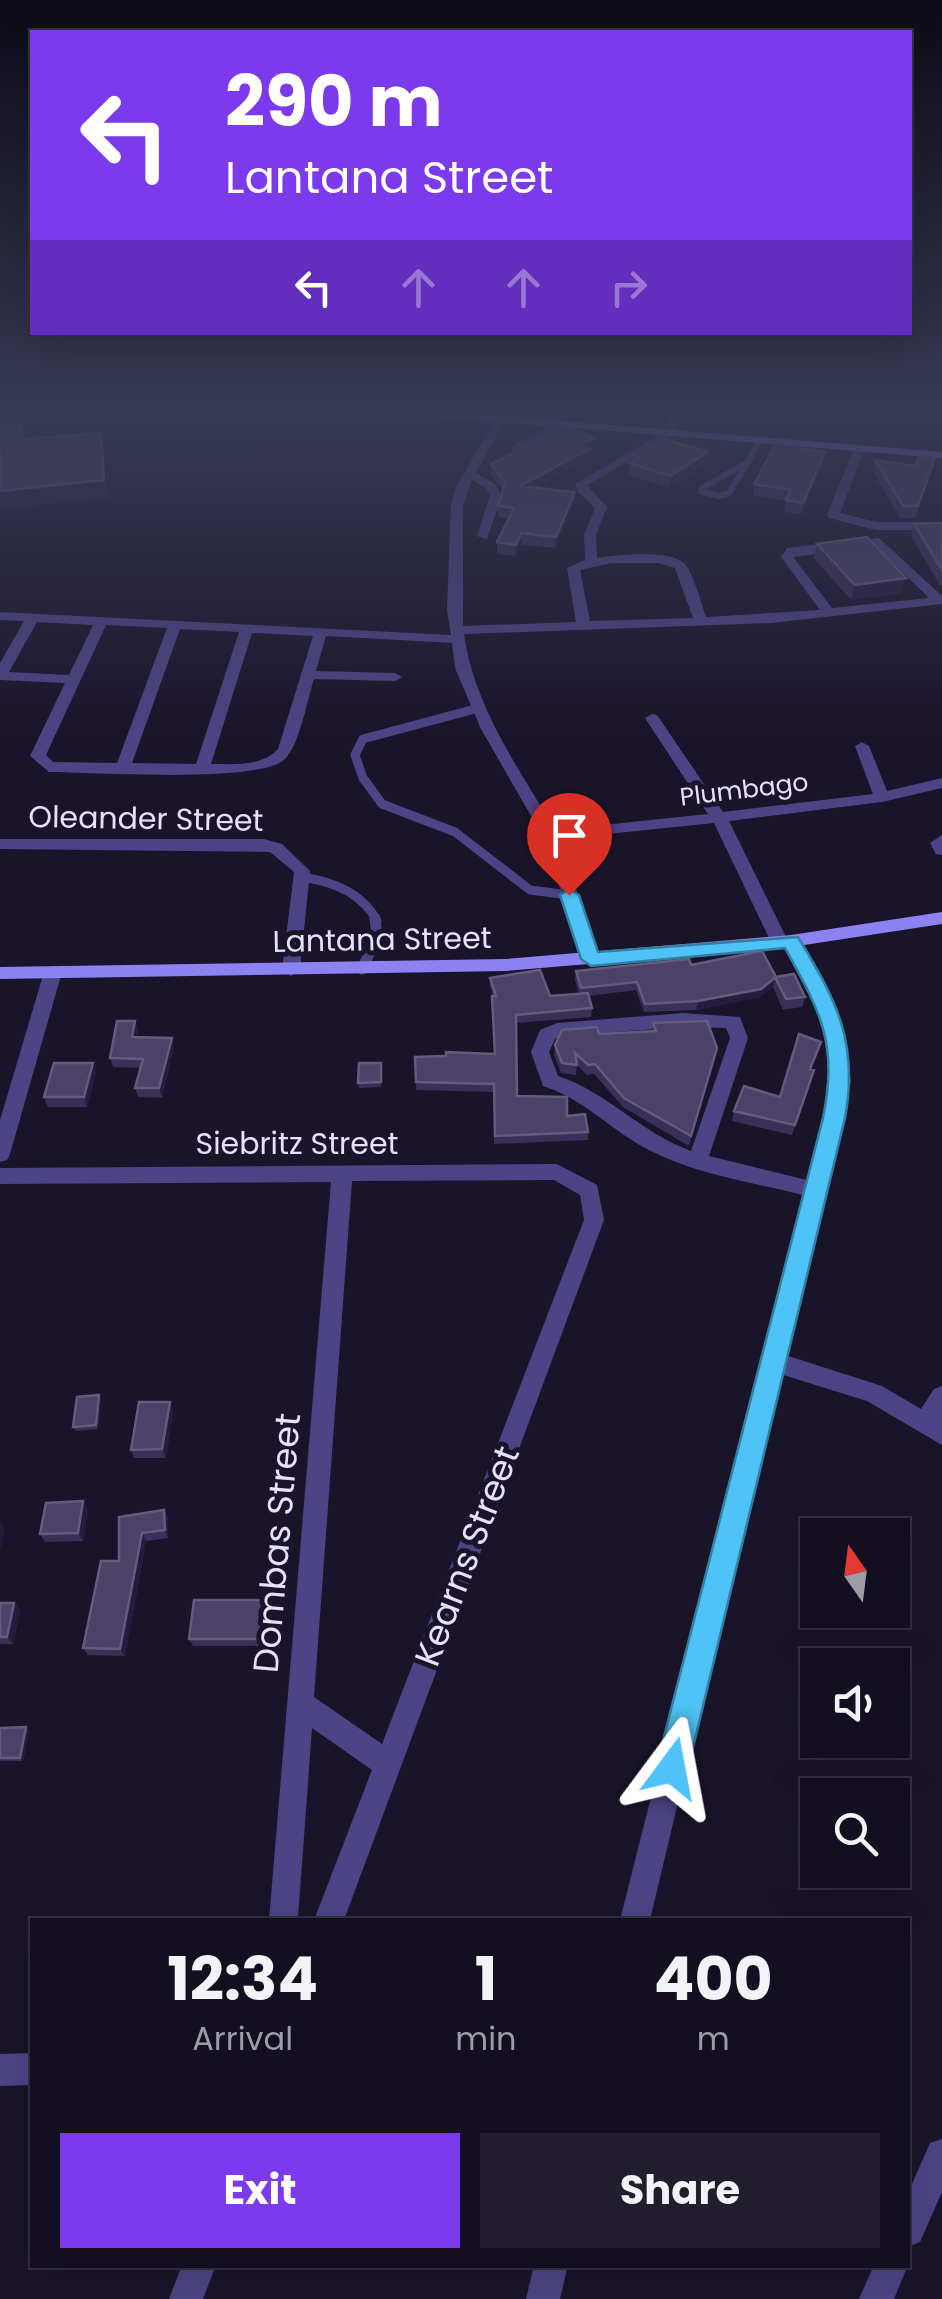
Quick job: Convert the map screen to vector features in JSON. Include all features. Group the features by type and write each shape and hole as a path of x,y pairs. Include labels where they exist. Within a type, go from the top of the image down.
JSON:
{"street":[{"path":"456,521 457,635 462,668 479,708 550,835 591,959"},
{"path":"482,536 487,521"},
{"path":"591,562 590,535 595,521"},
{"path":"858,521 876,526 942,526"},
{"path":"830,614 788,557 792,550 879,542 941,600"},
{"path":"584,627 571,570 591,562 673,561 680,566 702,623"},
{"path":"0,616 457,635 830,614 941,600"},
{"path":"33,617 0,676 72,679"},
{"path":"102,620 38,756 49,767 246,769 276,760 285,750 322,632"},
{"path":"122,769 174,624"},
{"path":"202,769 248,628"},
{"path":"308,675 395,677"},
{"path":"635,1918 841,1080 830,1010 785,942 720,819 652,718"},
{"path":"862,746 882,797"},
{"name":"Plumbago","path":"550,835 720,819 882,797 942,782"},
{"path":"942,840 938,844 942,850"},
{"name":"Oleander Street","path":"0,844 264,844 296,862 302,878"},
{"path":"290,970 302,878"},
{"name":"Lantana Street","path":"0,973 362,969 591,959 785,942 942,918"},
{"path":"0,1154 52,972"},
{"path":"698,1158 738,1038 733,1022 683,1020 557,1030 547,1035 540,1052 550,1081 582,1092 634,1134 662,1148 698,1158 815,1190"},
{"name":"Siebritz Street","path":"0,1176 557,1172 590,1191"},
{"name":"Dombas Street","path":"283,1918 342,1173"},
{"name":"Kearns Street","path":"330,1918 594,1220 590,1191"},
{"path":"771,1361 874,1393 933,1429 942,1396"},
{"path":"300,1703 388,1765"},
{"path":"0,2070 30,2069"},
{"path":"910,2226 942,2155"},
{"path":"186,2299 198,2268"},
{"path":"543,2299 550,2268"},
{"path":"876,2299 891,2268"}],"lane":[{"path":"479,708 362,739 355,755 368,789 392,812 442,824 456,832 530,890 569,895"},
{"path":"302,878 335,884 353,895 374,918 378,934 362,969"}],"building":[{"path":"507,521 563,521 556,537 521,533 516,545 497,542"},
{"path":"942,523 942,570 914,524"},
{"path":"867,537 906,578 855,585 817,544"},
{"path":"762,951 776,977 761,989 698,1001 645,1004 637,982 581,988 576,971 689,959 691,965"},
{"path":"540,970 550,996 588,993 592,1008 516,1015 517,1096 567,1097 567,1116 585,1114 588,1132 495,1136 494,1084 416,1082 415,1057 446,1056 446,1052 495,1054 492,996 496,996 490,978"},
{"path":"794,974 805,997 786,999 775,977"},
{"path":"117,1021 135,1021 132,1037 172,1038 159,1088 135,1088 143,1059 110,1058"},
{"path":"707,1021 717,1048 691,1136 624,1098 595,1064 588,1065 575,1053 577,1065 562,1063 555,1045 562,1030 597,1027 599,1034 656,1031 653,1023"},
{"path":"799,1034 821,1042 795,1125 734,1111 744,1086 780,1097"},
{"path":"54,1063 93,1063 84,1097 44,1097"},
{"path":"359,1063 381,1063 381,1082 358,1083"},
{"path":"99,1395 96,1425 73,1427 77,1397"},
{"path":"139,1402 170,1402 162,1449 131,1450"},
{"path":"83,1501 78,1533 40,1534 46,1503"},
{"path":"164,1510 165,1530 142,1533 120,1649 83,1648 101,1561 119,1561 119,1517"},
{"path":"194,1600 270,1600 266,1639 189,1639"},
{"path":"0,1603 14,1603 7,1637 0,1637"},
{"path":"26,1727 20,1758 0,1758 0,1728"}],"route":[{"path":"569,895 591,959 791,941 830,1010 838,1047 841,1080 834,1118 754,1426 672,1768"}]}
